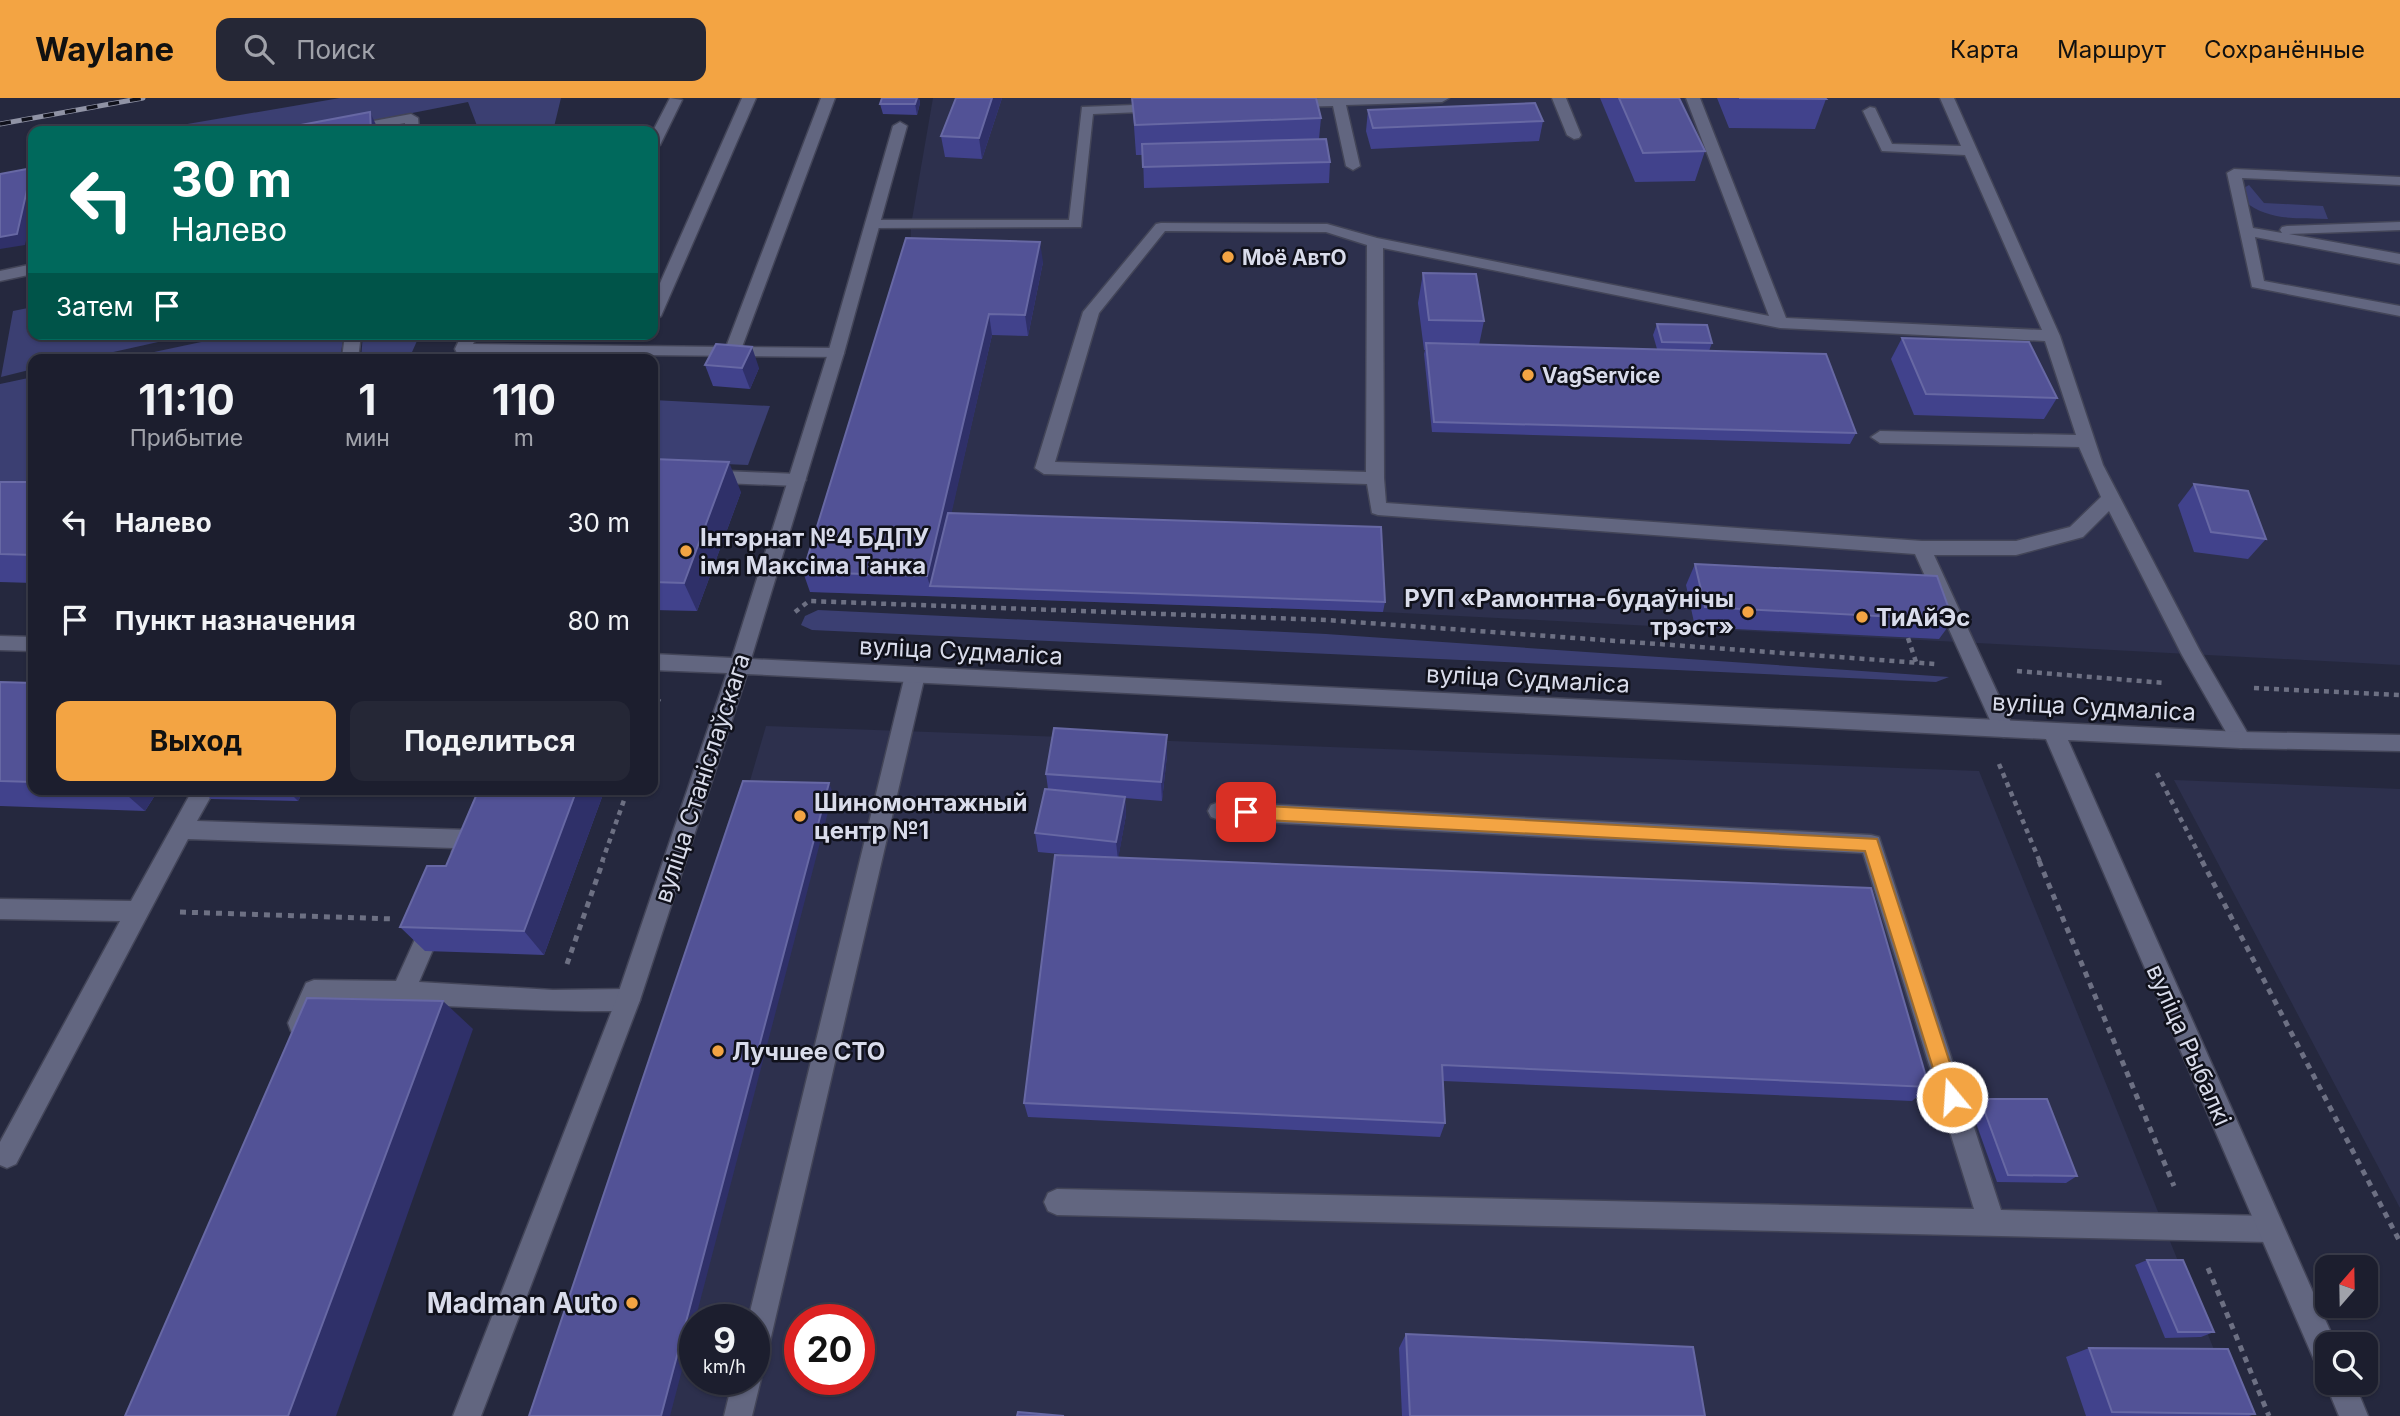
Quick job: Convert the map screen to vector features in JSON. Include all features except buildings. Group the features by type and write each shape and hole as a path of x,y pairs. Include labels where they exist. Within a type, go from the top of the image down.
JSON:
{"street":[{"path":"658,305 750,98"},
{"path":"732,352 828,98"},
{"path":"1269,104 1442,98"},
{"path":"1559,98 1574,135"},
{"path":"1693,98 1780,323"},
{"path":"1947,98 2052,336 2094,464 2241,740"},
{"path":"658,135 675,100"},
{"path":"1338,100 1353,166"},
{"path":"873,223 1076,223 1088,104 1171,107"},
{"path":"1870,111 1887,148 1970,151"},
{"path":"368,126 411,118 412,126"},
{"name":"вуліца Станіслаўскага","path":"467,1416 628,1000 741,667 836,353 900,126"},
{"path":"2400,181 2234,173 2257,284 2400,311"},
{"path":"2246,231 2400,226"},
{"path":"1375,478 1044,468 1091,312 1161,227 1327,228 1375,242 1780,323 2052,336"},
{"path":"2246,231 2400,259"},
{"path":"1375,242 1375,478 1378,509 1922,548 2016,548 2076,532 2111,498"},
{"path":"0,275 28,270"},
{"path":"467,340 463,349 836,353"},
{"path":"549,350 554,340"},
{"path":"638,351 643,340"},
{"path":"1880,437 2086,441"},
{"path":"658,474 797,480"},
{"path":"1922,548 2004,729"},
{"path":"0,643 28,644"},
{"name":"вуліца Судмаліса","path":"658,662 2241,740 2400,743"},
{"path":"765,1304 915,675"},
{"name":"вуліца Рыбалкі","path":"2053,730 2316,1332"},
{"path":"7,1155 201,795"},
{"path":"1219,811 1871,844 1992,1224"},
{"path":"181,830 469,839 454,874"},
{"path":"0,909 136,911"},
{"path":"403,992 437,914"},
{"path":"292,1041 314,990 553,1001 628,1000"},
{"path":"1057,1202 2269,1229"},
{"path":"738,1416 743,1395"},
{"path":"2345,1395 2354,1416"}],"path":[{"path":"788,617 809,601 1326,620 2211,686 2400,695"},
{"path":"1908,638 1916,662"},
{"path":"658,705 660,699"},
{"path":"1995,753 2269,1416"},
{"path":"2155,771 2400,1242"},
{"path":"553,1001 626,795"},
{"path":"136,911 437,914"}],"shaded area":[{"path":"340,98 561,98 554,126 477,126 468,102 346,126 176,126"},
{"path":"933,98 2400,98 2400,665 1383,612 810,592 910,259 911,225"},
{"path":"2249,185 2264,203 2323,206 2328,219 2284,217 2263,212 2244,201 2242,189"},
{"path":"28,308 28,340 167,340 104,354 28,354 28,370 1,377 13,311"},
{"path":"211,340 343,340 341,354 145,354"},
{"path":"363,340 417,340 411,354 361,354"},
{"path":"28,378 28,494 0,493 0,384"},
{"path":"658,400 770,406 748,465 658,461"},
{"path":"818,610 1326,634 1949,677 1936,682 812,630 801,625 805,616"},
{"path":"766,726 1979,771 2241,1416 539,1416 747,791"},
{"path":"2174,780 2400,789 2400,1208"}],"railway":[{"path":"0,124 143,98"}],"place":[{"name":"Моё АвтО","path":"1228,257"},
{"name":"VagService","path":"1528,375"},
{"name":"Інтэрнат №4 БДПУ імя Максіма Танка","path":"686,551"},
{"name":"РУП «Рамонтна-будаўнічы трэст»","path":"1748,612"},
{"name":"ТиАйЭс","path":"1862,617"},
{"name":"Шиномонтажный центр №1","path":"800,816"},
{"name":"Лучшее СТО","path":"718,1051"},
{"name":"Madman Auto","path":"632,1303"}],"route":[{"path":"1246,812 1871,844 1952,1097"}]}
